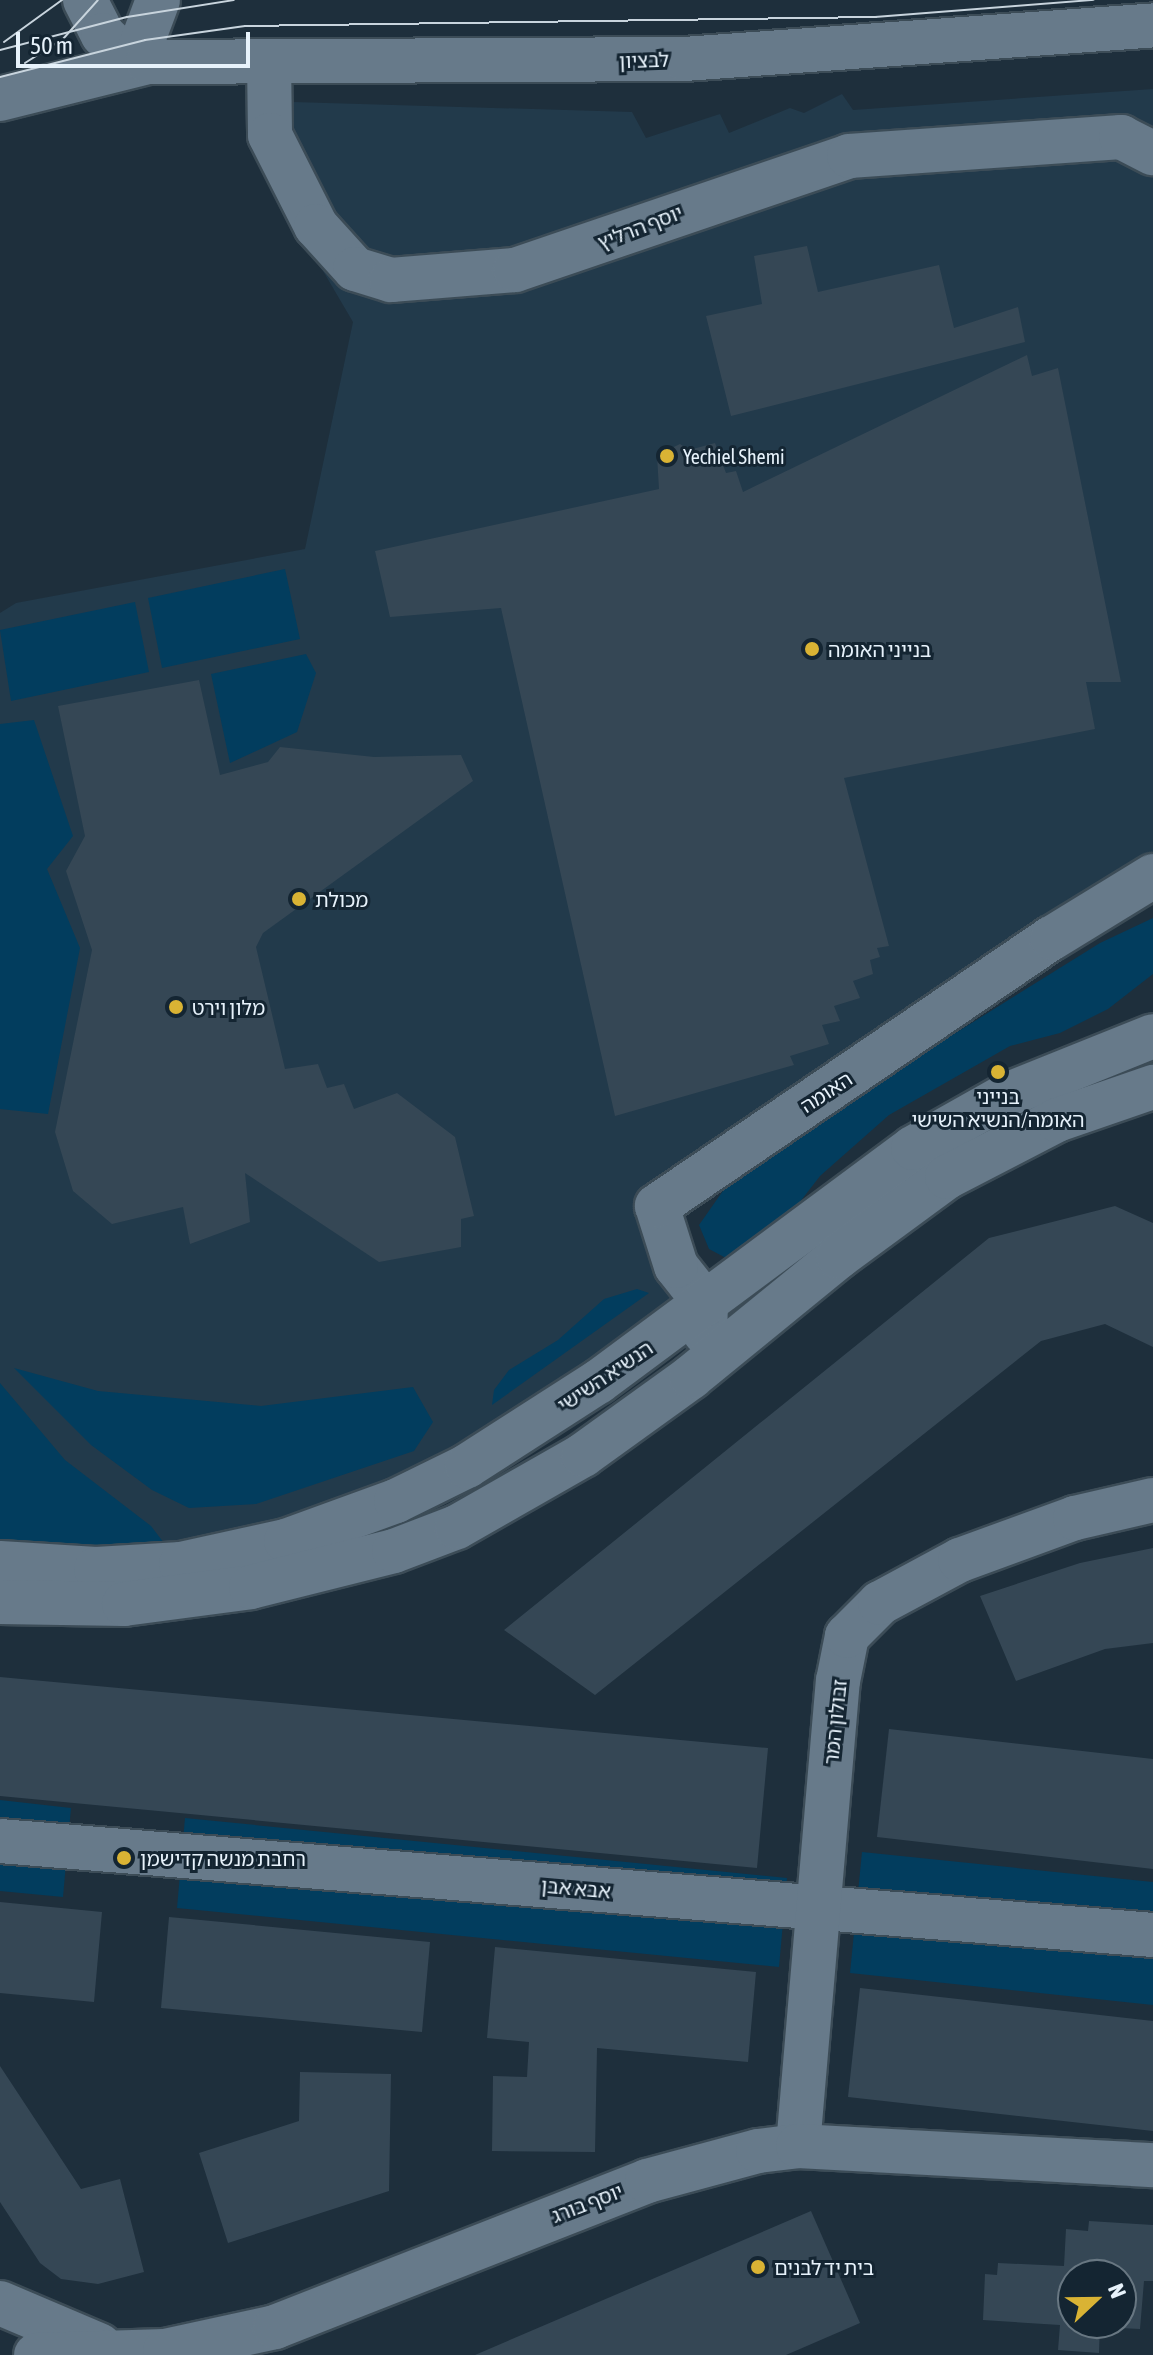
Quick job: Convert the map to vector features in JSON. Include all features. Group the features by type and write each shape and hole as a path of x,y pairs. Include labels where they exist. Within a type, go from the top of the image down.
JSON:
{"street":[{"path":"85,0 103,35 134,64 158,0"},
{"name":"לבציון","path":"0,99 134,64 684,59 1153,25"},
{"name":"יוסף הרליץ","path":"269,61 270,135 316,226 355,269 391,280 515,270 849,156 1121,137 1153,153"},
{"name":"האומה","path":"706,1304 676,1266 657,1206 1052,938 1153,876"},
{"name":"הנשיא השישי","path":"0,1563 96,1569 181,1564 339,1524 480,1458 706,1304 851,1191 966,1115 1153,1036"},
{"path":"0,1602 124,1604 202,1595 394,1551 517,1497 691,1377 838,1257 947,1177 1057,1120 1153,1087"},
{"path":"691,1377 702,1350 706,1304"},
{"name":"זבולון המר","path":"798,2146 838,1681 847,1636 880,1603 960,1560 1075,1518 1153,1500"},
{"name":"אבא אבן","path":"4,1841 1153,1935"},
{"name":"יוסף בורג","path":"36,2355 165,2351 275,2327 647,2181 758,2151 798,2146 1153,2165"},
{"name":"יוסף בורג","path":"1027,2160 1153,2197"},
{"path":"0,2305 0,2338"},
{"name":"יוסף בורג","path":"0,2305 97,2345 165,2351"}],"shaded area":[{"path":"1153,89 1153,879 657,1206 706,1304 339,1524 0,1563 0,613 16,603 305,549 353,322 289,213 282,109 293,102 632,112 646,138 720,114 729,133 790,108 804,113 842,94 853,110"},
{"path":"285,569 300,639 162,668 148,598"},
{"path":"135,602 149,672 11,701 0,630"},
{"path":"306,654 316,673 297,732 230,763 211,674"},
{"path":"34,720 73,836 47,869 80,948 48,1114 0,1109 0,724"},
{"path":"1153,918 1153,974 1108,1009 1060,1033 1010,1046 889,1115 820,1176 785,1221 749,1253 726,1258 709,1249 699,1225 739,1168 1100,943"},
{"path":"637,1289 649,1293 492,1405 494,1390 509,1370 558,1340 604,1299"},
{"path":"14,1368 98,1391 261,1406 413,1387 433,1422 414,1451 256,1504 189,1508 152,1490 91,1445"},
{"path":"0,1383 65,1460 151,1526 170,1551 0,1552"},
{"path":"0,1800 71,1808 63,1897 0,1891"},
{"path":"185,1818 787,1878 779,1967 177,1908"},
{"path":"862,1852 1153,1882 1153,2005 850,1973"}],"building":[{"path":"807,246 818,292 939,265 954,328 1018,307 1025,342 731,416 706,316 762,304 754,256"},
{"name":"בנייני האומה","path":"1027,355 1032,376 1058,368 1121,682 1086,682 1095,729 844,778 889,946 877,948 880,957 870,960 873,974 853,981 860,998 834,1006 840,1021 822,1025 829,1044 790,1056 794,1065 615,1116 501,608 390,617 375,551 659,489 657,455 680,444 689,450 715,443 726,473 736,471 743,492"},
{"name":"מלון וירט","path":"199,680 220,775 268,762 280,747 374,757 461,755 473,781 263,933 256,947 285,1069 318,1064 327,1088 344,1084 354,1109 397,1093 455,1137 474,1216 461,1219 461,1247 379,1262 245,1173 250,1222 190,1244 183,1207 112,1224 73,1191 55,1132 92,950 66,871 85,836 58,706"},
{"path":"1115,1206 1153,1223 1153,1347 1105,1324 1041,1341 595,1695 504,1630 989,1238"},
{"path":"1153,1548 1153,1643 1105,1649 1016,1681 980,1596 1080,1563"},
{"path":"0,1677 768,1748 757,1868 0,1796"},
{"path":"889,1729 1153,1759 1153,1869 877,1837"},
{"path":"0,1902 102,1912 94,2002 0,1993"},
{"path":"169,1917 430,1942 422,2032 161,2008"},
{"path":"495,1947 756,1972 748,2062 597,2048 595,2152 492,2151 493,2076 527,2077 529,2042 487,2038"},
{"path":"860,1988 1153,2021 1153,2131 848,2097"},
{"path":"0,2066 81,2189 120,2179 144,2272 98,2284 61,2279 40,2263 0,2202"},
{"path":"300,2072 391,2074 389,2191 228,2243 199,2153 299,2121"},
{"name":"בית יד לבנים","path":"811,2211 860,2323 786,2355 475,2355"},
{"path":"1089,2221 1153,2225 1153,2281 1144,2281 1140,2329 1137,2329 1137,2259 1064,2259 1066,2229 1088,2231"},
{"path":"998,2263 1057,2266 1057,2325 983,2320 985,2274 997,2275"},
{"path":"1059,2339 1099,2339 1099,2353 1058,2350"}],"tram line":[{"path":"4,42 62,0"},
{"path":"25,63 63,39 98,0"},
{"path":"0,50 127,17 234,0"},
{"path":"0,77 145,40 245,26 876,17 1093,0"}],"place":[{"name":"Yechiel Shemi","path":"667,456"},
{"name":"בנייני האומה","path":"812,649"},
{"name":"מכולת","path":"299,899"},
{"name":"מלון וירט","path":"176,1007"},
{"name":"בנייני האומה/הנשיא השישי","path":"998,1072"},
{"name":"רחבת מנשה קדישמן","path":"124,1858"},
{"name":"בית יד לבנים","path":"758,2267"}]}
